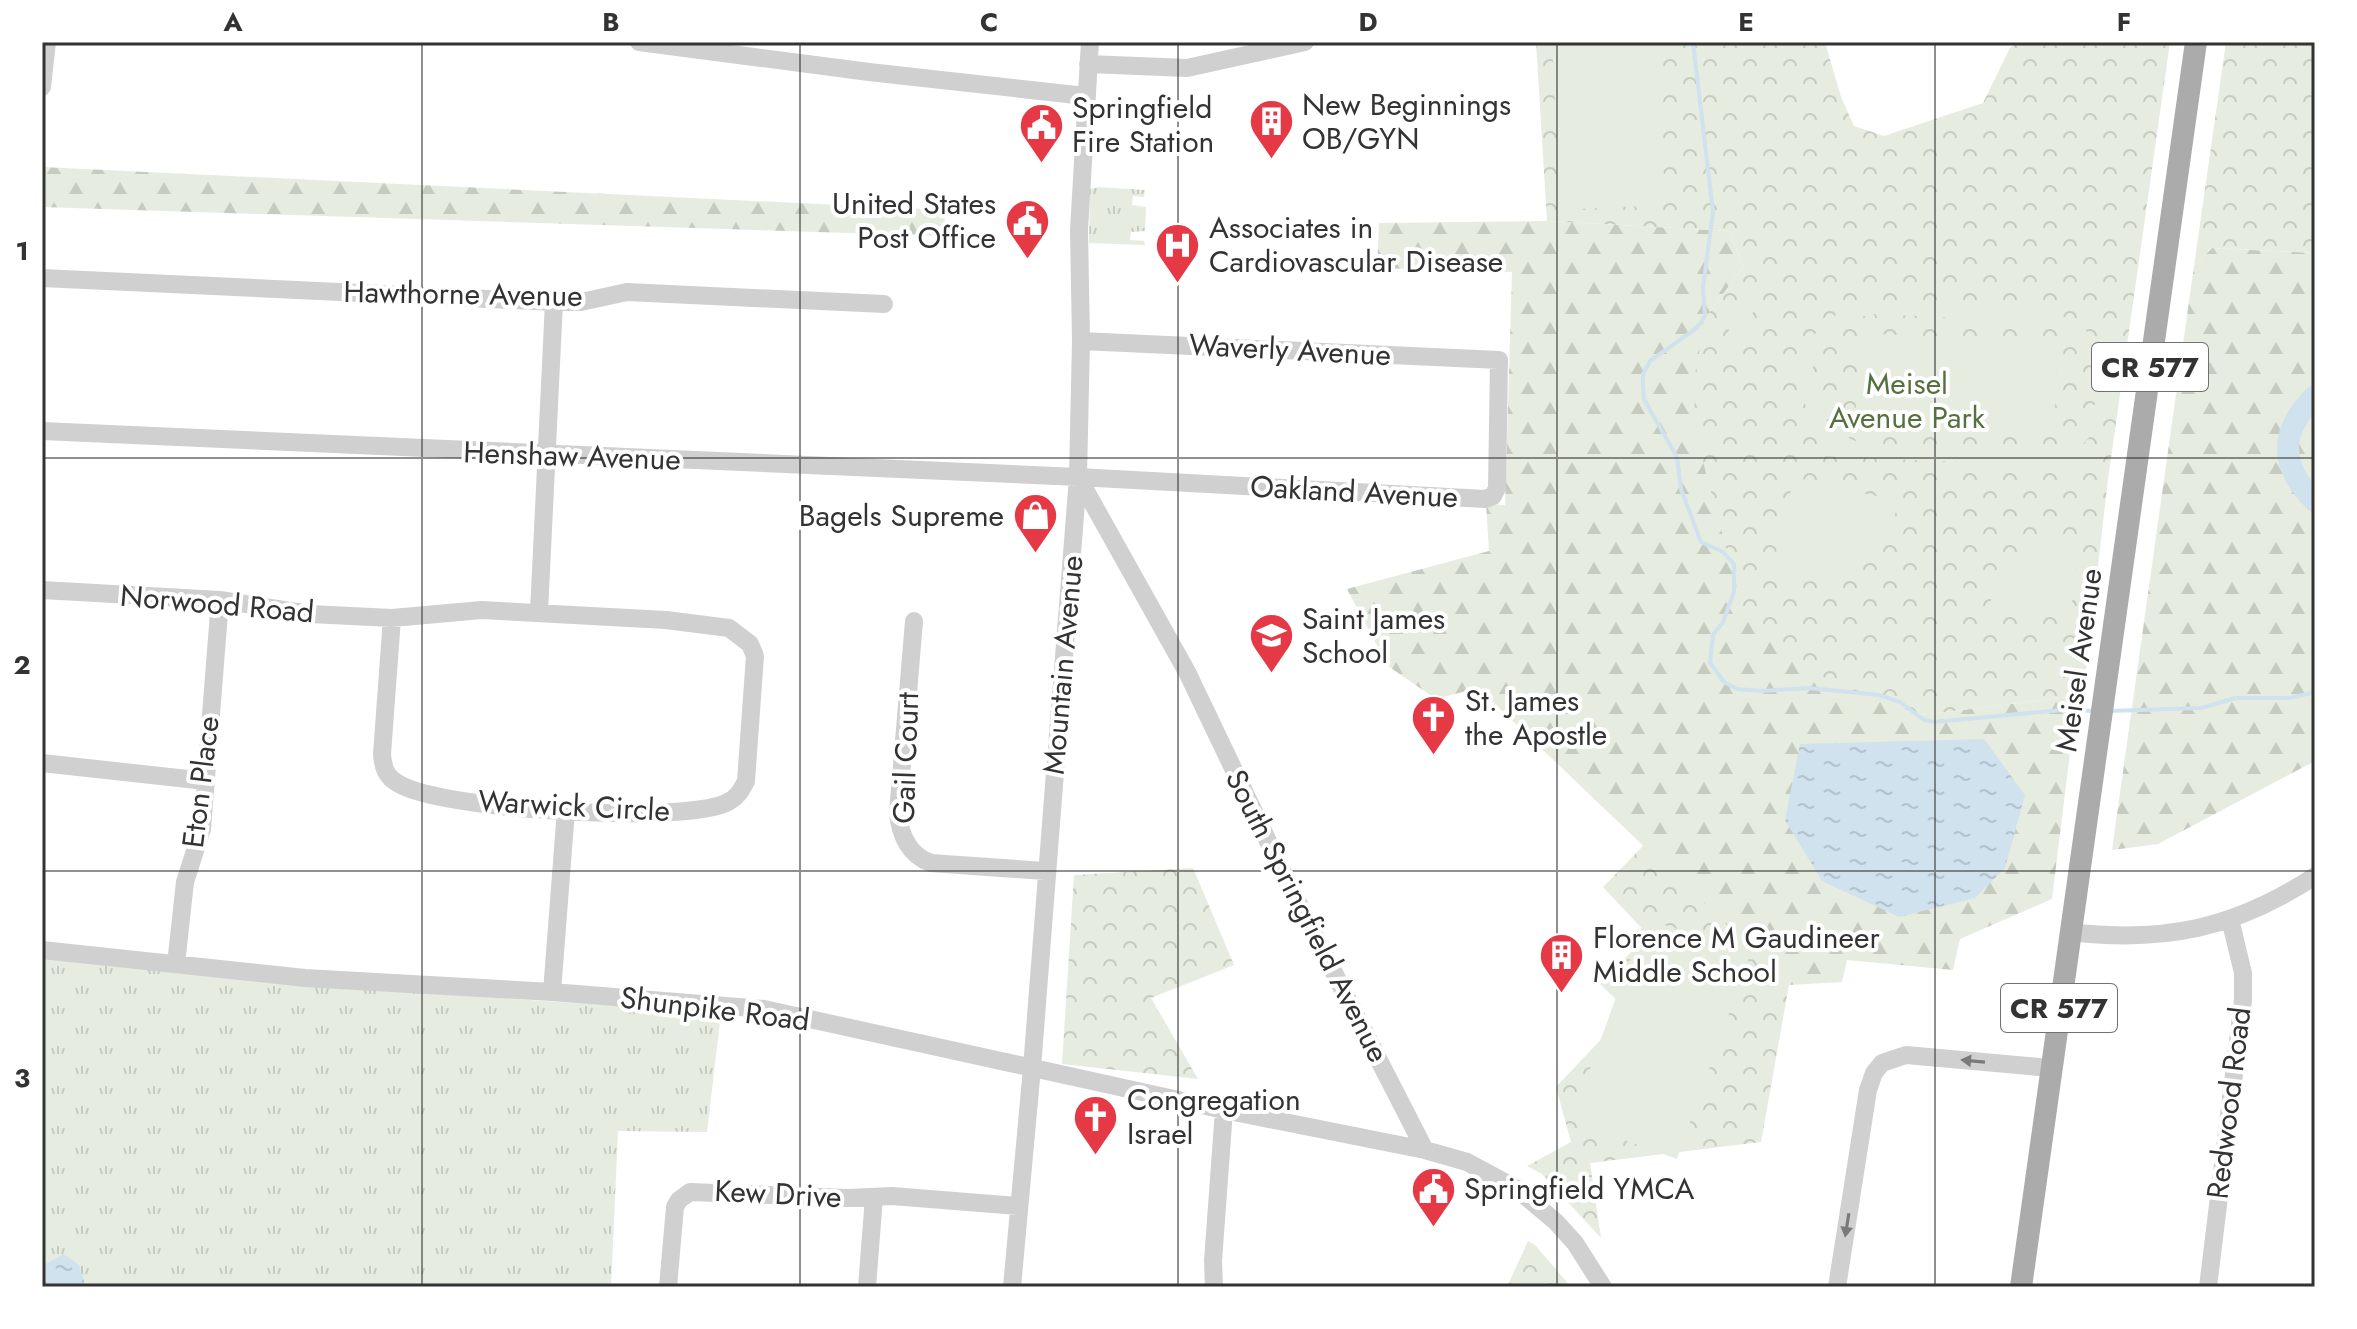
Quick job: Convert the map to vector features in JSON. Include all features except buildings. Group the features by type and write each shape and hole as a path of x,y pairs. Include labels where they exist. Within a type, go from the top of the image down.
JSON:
{"main road":[{"name":"Meisel Avenue","path":"2021,1287 2196,42"}],"street":[{"path":"42,87 47,42"},
{"path":"639,42 1085,96"},
{"name":"Mountain Avenue","path":"1012,1287 1078,477 1081,341 1079,230 1090,42"},
{"path":"1088,64 1187,68 1305,42"},
{"name":"Hawthorne Avenue","path":"42,278 554,302 581,302 627,292 884,304"},
{"path":"539,612 554,302"},
{"name":"Waverly Avenue","path":"1081,341 1499,360"},
{"name":"Oakland Avenue","path":"1078,477 1485,499 1493,496 1497,488 1499,360"},
{"name":"Henshaw Avenue","path":"42,431 1078,477"},
{"name":"South Springfield Avenue","path":"1078,477 1187,672 1287,881 1425,1150"},
{"name":"Norwood Road","path":"42,590 220,600 310,614 392,618"},
{"name":"Eton Place","path":"176,964 185,882 202,829 220,600"},
{"name":"Warwick Circle","path":"482,610 539,612 666,620 729,628 740,634 750,644 755,656 746,781 741,791 723,804 664,813 566,810 508,808 465,801 402,786 391,779 383,768 382,754 392,618 482,610"},
{"name":"Gail Court","path":"914,621 898,813 902,836 921,859 931,863 1045,871"},
{"path":"42,763 206,781"},
{"path":"552,992 566,810"},
{"path":"2069,932 2114,937 2175,934 2230,919 2286,895 2315,876"},
{"name":"Redwood Road","path":"2208,1287 2243,1000 2243,973 2230,919"},
{"name":"Shunpike Road","path":"42,950 305,978 552,992 764,1009 1224,1110 1425,1150"},
{"path":"1837,1287 1868,1090 1874,1073 1882,1063 1906,1055 2050,1068"},
{"path":"1214,1287 1213,1261 1224,1110"},
{"path":"1425,1150 1467,1162 1517,1189 1556,1222 1575,1243 1603,1287"},
{"name":"Kew Drive","path":"668,1287 675,1207 690,1192 892,1196 1018,1206"},
{"name":"Kew Drive","path":"867,1287 874,1197"}],"green space":[{"name":"Meisel Avenue Park","path":"1536,42 1825,42 1841,97 1854,126 1884,136 1983,103 2010,48 2019,42 2170,42 2108,479 2085,679 2077,696 1920,715 1802,669 1741,603 1695,432 1694,379 1706,317 1743,267 1730,231 1547,221"},
{"path":"1552,42 1658,42 1665,205 1560,210"},
{"path":"2226,42 2315,42 2315,253 2212,248 2194,266"},
{"path":"42,167 945,210 944,236 42,207"},
{"path":"1090,189 1145,190 1144,197 1133,196 1132,205 1146,207 1145,231 1131,232 1130,240 1144,241 1145,245 1089,243"},
{"path":"1547,221 1730,231 1743,267 1706,317 1920,715 2077,696 2052,899 1960,939 1953,970 1847,960 1842,982 1789,985 1478,688 1436,699 1388,666 1347,589 1489,551 1486,504 1505,505 1512,272 1377,268 1379,223"},
{"path":"2212,248 2315,253 2315,761 2158,844 2112,850 2194,266"},
{"path":"1866,302 2037,309 2064,316 2085,330 2099,347 2108,368 2109,390 2104,412 2092,434 2073,453 2085,454 2084,467 1820,456 1821,443 1832,443 1815,424 1805,403 1800,382 1802,361 1810,342 1823,325 1842,312","holes":["1879,314 2037,322 2063,330 2082,344 2093,362 2098,383 2095,404 2085,424 2068,440 2043,451 1861,443 1837,430 1821,413 1813,392 1812,371 1819,350 1832,333 1852,320"]},
{"path":"1730,308 1753,309 1751,341 1728,340"},
{"path":"1859,333 2058,343 2054,431 1855,422"},
{"path":"1794,477 1901,502 1884,537 1859,561 1835,576 1802,583 1770,578"},
{"path":"2081,538 2070,618 1989,608 2002,574 2020,553 2045,542"},
{"path":"1644,845 1789,985 1761,1142 1590,1163 1601,1238 1542,1174 1527,1166 1571,1142 1556,1087 1628,1011 1600,984 1648,935 1603,887"},
{"path":"1193,868 1234,965 1151,998 1198,1079 1062,1064 1074,875"},
{"path":"1645,918 1750,955 1677,1159 1571,1121"},
{"path":"42,957 353,988 721,1013 707,1132 618,1131 611,1287 42,1287"},
{"path":"1528,1241 1536,1246 1571,1287 1507,1287"}],"water":[{"path":"1984,739 2025,795 2005,868 1975,898 1899,917 1822,881 1785,820 1800,744"},
{"path":"64,1254 79,1265 86,1287 42,1287 42,1266"}],"waterway":[{"path":"1693,42 1713,212 1703,288 1705,315 1694,330 1650,361 1643,374 1643,386 1644,399 1677,457 1681,489 1701,542 1723,552 1734,564 1734,592 1723,622 1713,635 1710,663 1724,682 1737,689 1809,688 1879,695 1900,702 1924,720 1934,722 2062,710 2096,711"},
{"path":"2315,396 2295,422 2288,448 2295,475 2315,501"},
{"path":"2109,711 2201,708 2235,698 2290,698 2315,692"}],"place":[{"name":"New Beginnings OB/GYN","path":"1271,161"},
{"name":"Springfield Fire Station","path":"1041,164"},
{"name":"United States Post Office","path":"1027,260"},
{"name":"Associates in Cardiovascular Disease","path":"1178,284"},
{"name":"Bagels Supreme","path":"1035,555"},
{"name":"Saint James School","path":"1271,675"},
{"name":"St. James the Apostle","path":"1434,757"},
{"name":"Florence M Gaudineer Middle School","path":"1562,994"},
{"name":"Congregation Israel","path":"1096,1156"},
{"name":"Springfield YMCA","path":"1433,1228"}]}
